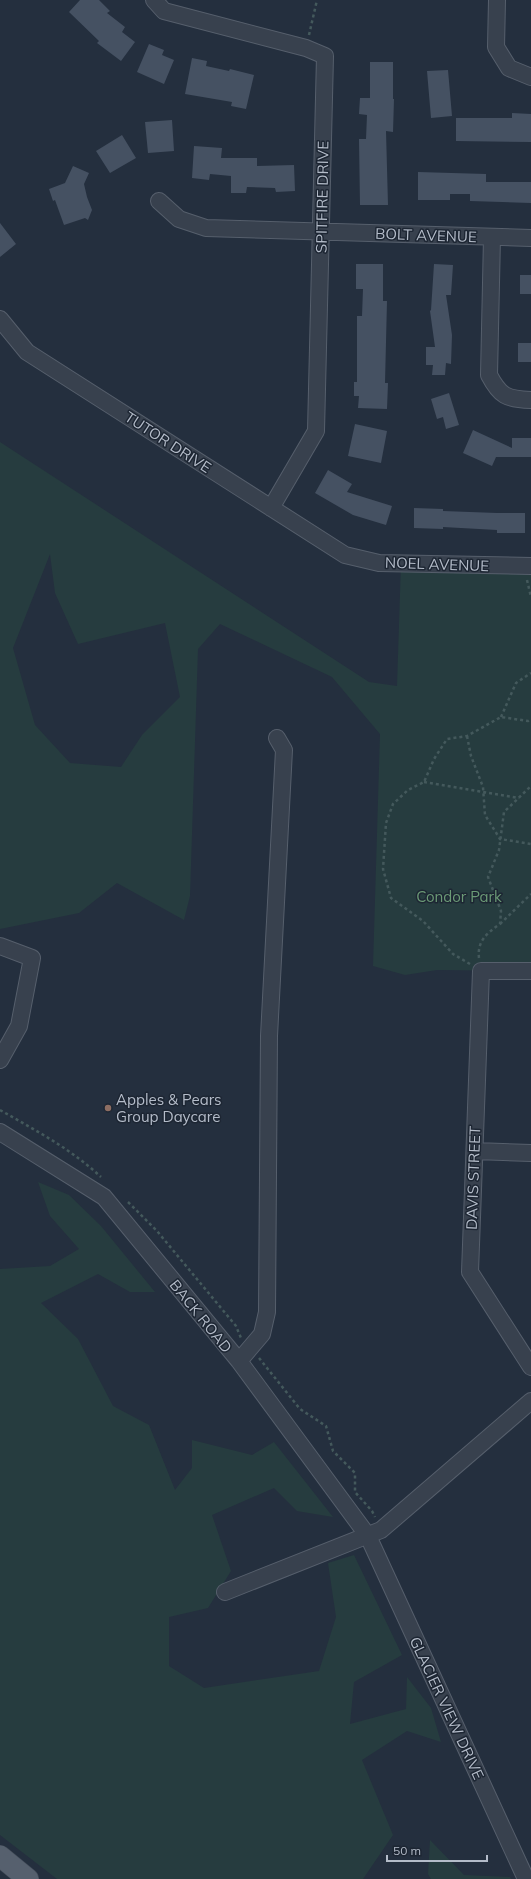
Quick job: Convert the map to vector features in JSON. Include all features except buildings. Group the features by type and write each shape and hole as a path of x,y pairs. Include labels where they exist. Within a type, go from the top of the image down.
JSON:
{"main road":[{"path":"0,1856 28,1879"}],"street":[{"name":"SPITFIRE DRIVE","path":"154,0 164,11 306,48 325,56 322,232 316,431 271,508"},
{"path":"497,0 496,47 509,68 531,77"},
{"name":"BOLT AVENUE","path":"159,201 179,219 206,228 531,238"},
{"path":"492,237 489,375 498,392 517,400 531,400"},
{"name":"TUTOR DRIVE","path":"0,319 27,352 345,555"},
{"name":"NOEL AVENUE","path":"345,555 379,563 531,566"},
{"path":"239,1361 262,1334 266,1312 269,1036 284,750 277,738"},
{"path":"0,946 32,958 19,1026 0,1060"},
{"path":"481,971 531,971"},
{"name":"DAVIS STREET","path":"481,971 470,1272 531,1367"},
{"name":"BACK ROAD","path":"0,1132 104,1197 239,1361 368,1536"},
{"path":"475,1151 531,1153"},
{"path":"225,1592 381,1530 531,1401"},
{"name":"GLACIER VIEW DRIVE","path":"368,1536 527,1876"}],"path":[{"path":"306,48 317,0"},
{"path":"502,717 516,683 531,673"},
{"path":"424,782 434,759 447,739 467,736 502,717 528,721 531,719"},
{"path":"467,736 471,756 483,787 484,815 500,839 531,844"},
{"path":"481,971 453,954 423,921 391,898 383,869 386,823 393,804 408,790 424,782 519,798"},
{"path":"500,924 502,911 488,877 499,850 504,812 531,786"},
{"path":"481,971 478,951 486,933 500,924 531,894"}],"green space":[{"name":"Condor Park","path":"0,442 369,682 397,686 401,563 531,566 531,971 437,970 405,975 373,966 380,734 332,677 220,624 198,649 190,896 184,920 117,883 79,913 0,929","holes":["50,554 55,593 78,644 165,623 180,697 142,735 121,767 70,763 35,725 13,648"]},
{"path":"38,1182 69,1195 101,1226 155,1292 130,1292 98,1274 41,1303 78,1339 113,1406 149,1425 175,1490 192,1468 192,1440 252,1455 274,1442 333,1517 297,1511 274,1488 212,1515 231,1571 208,1608 169,1617 169,1666 204,1688 319,1671 336,1617 328,1563 354,1555 402,1655 354,1682 350,1724 406,1709 407,1677 431,1708 441,1742 407,1731 362,1760 393,1835 363,1879 57,1879 0,1835 0,1269 50,1266 79,1249 50,1216"},
{"path":"430,1840 464,1875 510,1877 511,1879 431,1879 428,1874"}],"place":[{"name":"Apples & Pears Group Daycare","path":"108,1108"}]}
